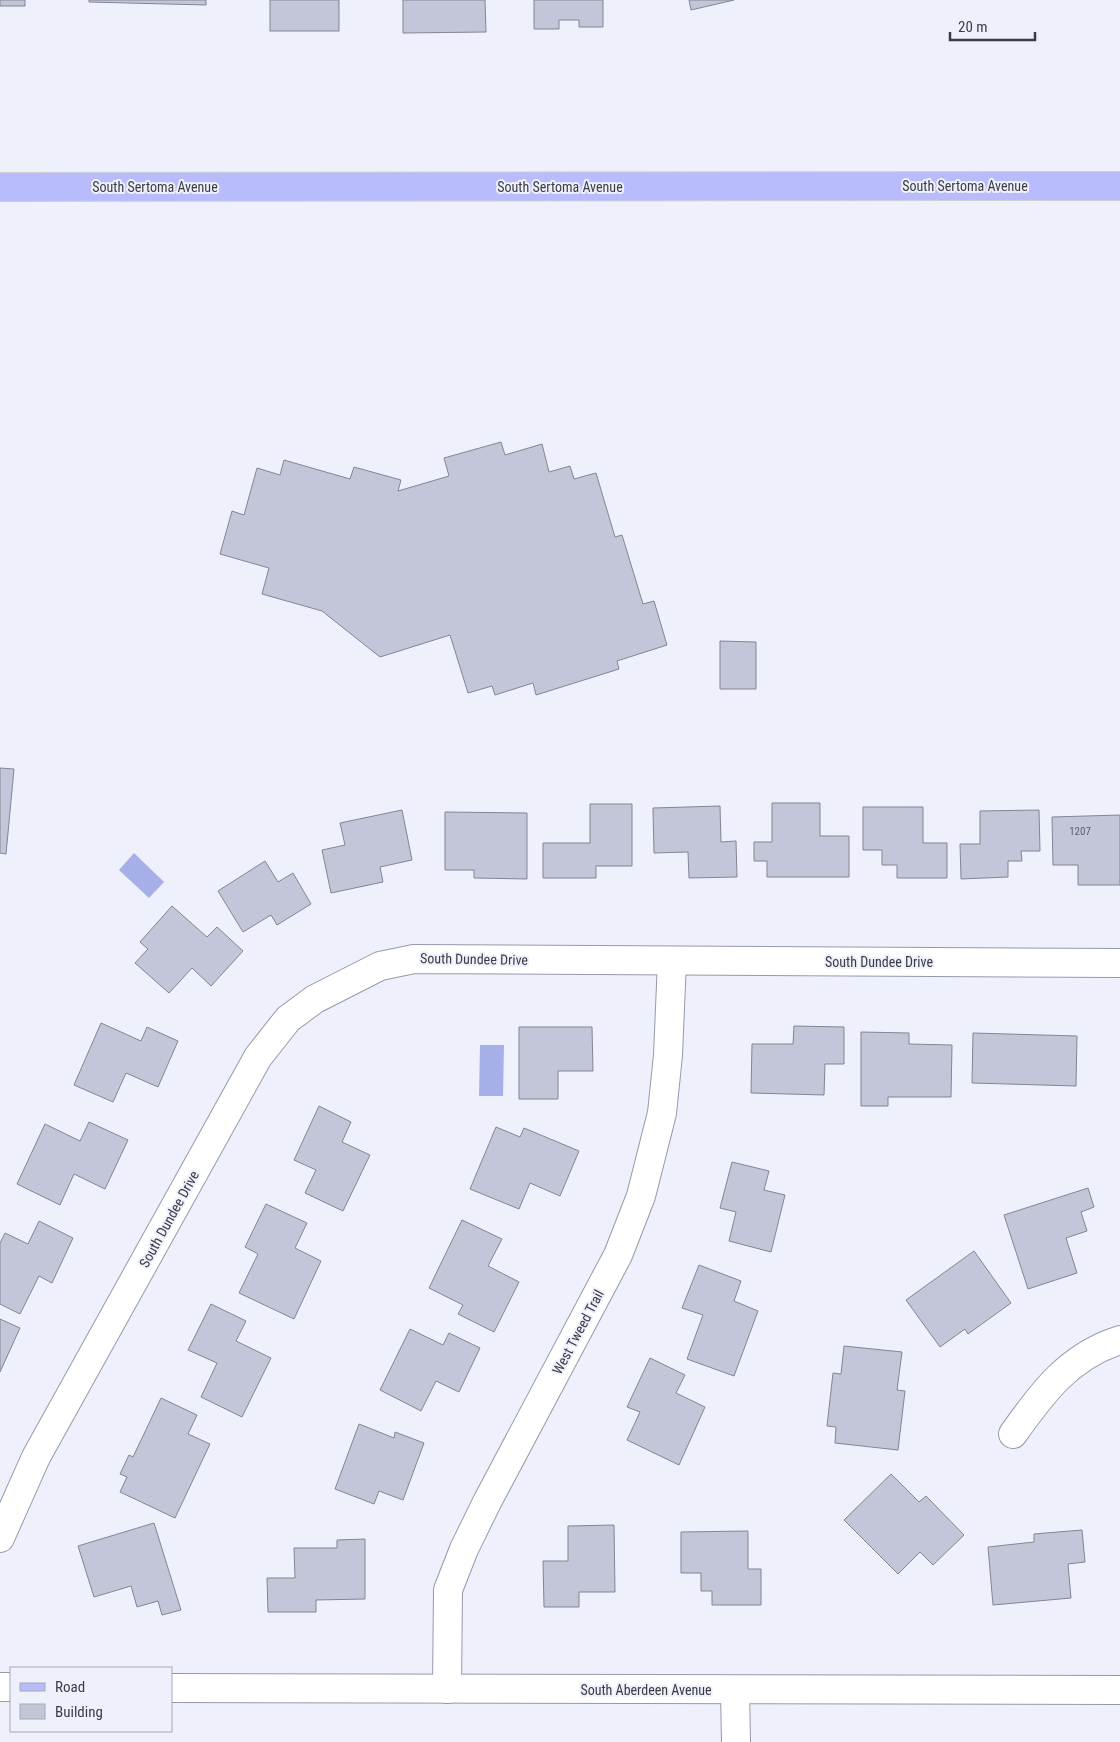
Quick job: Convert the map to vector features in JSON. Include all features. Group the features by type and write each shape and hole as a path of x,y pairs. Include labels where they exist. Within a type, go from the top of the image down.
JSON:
{"main road":[{"name":"South Sertoma Avenue","path":"0,187 1120,186"}],"street":[{"name":"South Dundee Drive","path":"0,1538 36,1457 258,1057 288,1020 315,999 352,978 380,966 414,959 1120,963"},
{"name":"West Tweed Trail","path":"447,1689 448,1590 464,1549 618,1255 641,1196 662,1113 668,1055 672,961"},
{"path":"1012,1434 1045,1390 1066,1370 1110,1343 1120,1340"},
{"name":"South Aberdeen Avenue","path":"172,1688 1120,1690"},
{"path":"736,1690 736,1742"}],"water":[{"path":"134,853 164,882 149,898 119,870"},
{"path":"480,1045 504,1045 503,1096 479,1096"}],"building":[{"path":"0,0 25,0 25,6 0,6"},
{"path":"89,0 206,0 206,5 89,2"},
{"path":"270,0 339,0 339,31 270,31"},
{"path":"403,0 485,0 486,32 403,33"},
{"path":"534,0 603,0 603,27 579,27 579,20 559,20 559,29 534,29"},
{"path":"689,0 734,0 691,10"},
{"path":"501,442 505,455 542,444 549,472 570,466 574,479 596,473 615,537 622,535 643,604 654,601 667,645 617,661 619,669 536,695 533,683 495,695 492,686 468,693 450,635 380,657 322,611 262,594 269,568 220,554 232,511 244,515 257,468 280,475 284,460 350,479 354,467 401,480 398,491 449,476 444,458"},
{"path":"720,641 756,642 756,689 720,689"},
{"path":"0,768 14,769 6,854 0,853"},
{"path":"772,803 820,803 820,836 849,836 849,877 767,877 767,861 754,861 754,842 772,842"},
{"path":"590,804 632,804 632,866 596,866 596,878 543,878 543,843 590,843"},
{"path":"720,806 721,842 736,841 737,877 689,878 688,852 654,853 653,808"},
{"path":"863,807 923,807 923,843 947,843 947,878 897,878 897,865 882,865 882,850 863,850"},
{"path":"402,810 412,860 380,867 383,882 331,893 322,850 345,845 340,823"},
{"path":"1039,810 1040,851 1021,851 1022,861 1008,861 1008,877 961,879 960,844 980,844 980,811"},
{"path":"445,812 527,813 527,879 474,878 474,870 445,870"},
{"path":"1120,815 1120,885 1078,885 1078,865 1053,865 1052,817"},
{"path":"265,861 278,882 293,873 311,904 277,925 271,915 243,932 218,891"},
{"path":"172,906 207,937 217,927 243,951 211,986 192,968 169,993 135,963 148,949 140,942"},
{"path":"101,1023 141,1041 147,1027 178,1041 158,1087 126,1073 113,1102 74,1085"},
{"path":"794,1026 844,1027 844,1064 825,1064 824,1095 751,1093 752,1044 793,1044"},
{"path":"519,1027 592,1027 593,1071 558,1071 558,1099 519,1099"},
{"path":"861,1032 909,1033 909,1044 952,1045 951,1097 888,1097 888,1106 861,1106"},
{"path":"973,1033 1077,1036 1076,1086 972,1083"},
{"path":"319,1106 351,1122 342,1142 370,1155 343,1211 305,1193 316,1170 294,1160"},
{"path":"89,1122 128,1140 105,1189 74,1174 60,1205 17,1184 45,1124 80,1141"},
{"path":"496,1127 520,1137 524,1128 579,1151 560,1196 530,1183 519,1209 470,1189"},
{"path":"732,1162 769,1171 764,1190 785,1195 771,1252 729,1241 736,1212 720,1208"},
{"path":"1088,1188 1094,1207 1081,1212 1087,1231 1066,1238 1077,1273 1028,1289 1004,1215"},
{"path":"266,1204 307,1223 295,1248 321,1261 294,1319 239,1293 258,1254 245,1247"},
{"path":"462,1220 502,1239 488,1266 519,1282 494,1332 458,1314 463,1305 429,1288"},
{"path":"39,1221 73,1238 52,1283 39,1276 20,1314 0,1304 0,1243 5,1233 28,1244"},
{"path":"974,1251 1011,1303 968,1334 965,1329 940,1347 906,1300"},
{"path":"699,1265 741,1281 734,1301 758,1311 734,1376 687,1359 703,1315 682,1308"},
{"path":"211,1304 246,1321 236,1341 271,1358 242,1417 201,1397 217,1363 188,1350"},
{"path":"0,1319 20,1328 0,1372"},
{"path":"410,1329 443,1345 449,1333 480,1348 459,1392 436,1381 421,1411 380,1390"},
{"path":"844,1346 902,1352 897,1390 905,1391 898,1450 835,1443 836,1427 827,1426 833,1373 841,1374"},
{"path":"650,1358 685,1375 676,1393 705,1407 679,1465 627,1440 640,1412 627,1407"},
{"path":"161,1398 197,1415 188,1434 210,1444 175,1518 120,1492 127,1477 120,1474 129,1455 133,1457"},
{"path":"359,1424 394,1438 395,1432 424,1443 403,1500 379,1491 374,1504 335,1489"},
{"path":"891,1474 919,1502 926,1496 964,1535 933,1565 920,1552 898,1574 844,1520"},
{"path":"154,1523 181,1610 162,1615 158,1601 137,1607 131,1586 94,1597 78,1546"},
{"path":"614,1525 615,1592 579,1592 579,1607 544,1607 543,1561 568,1561 568,1526"},
{"path":"1082,1530 1085,1562 1068,1564 1071,1598 993,1605 988,1547 1034,1542 1034,1534"},
{"path":"748,1531 748,1569 761,1569 761,1605 712,1605 712,1591 701,1591 701,1573 681,1573 681,1532"},
{"path":"365,1539 365,1599 316,1600 316,1612 268,1612 267,1578 295,1578 294,1548 337,1548 337,1540"}]}
